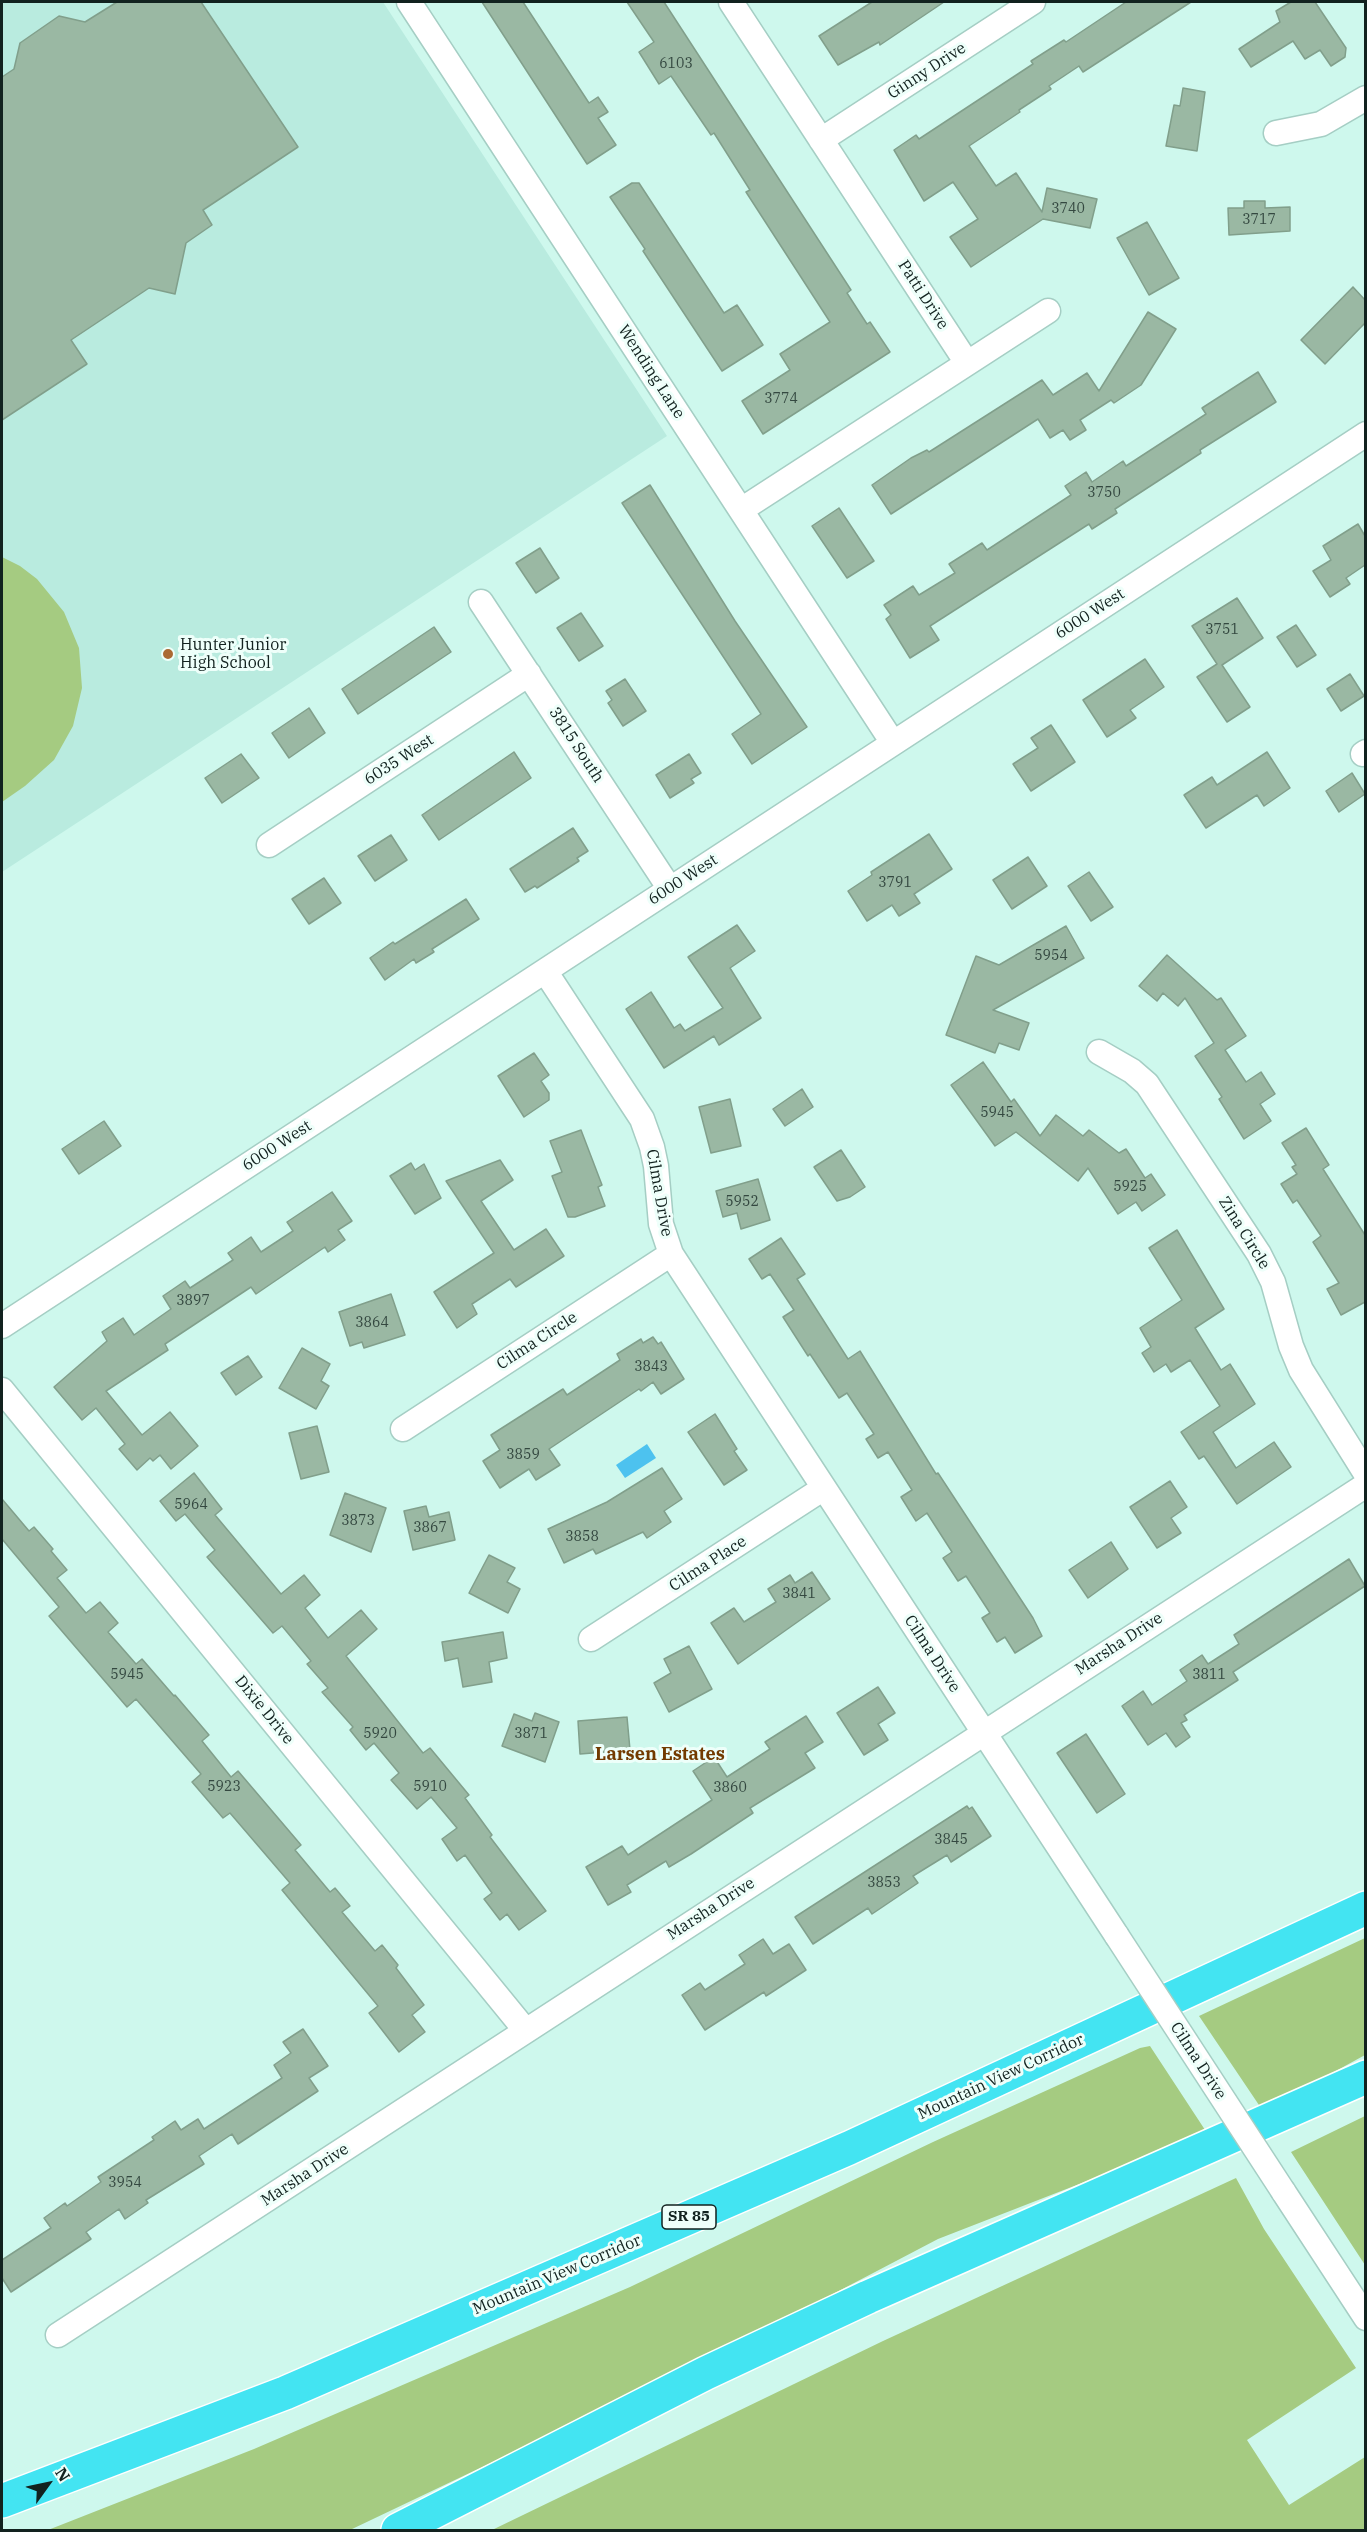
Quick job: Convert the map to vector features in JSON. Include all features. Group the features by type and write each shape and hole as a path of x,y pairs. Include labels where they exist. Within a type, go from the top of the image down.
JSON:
{"highway":[{"name":"Mountain View Corridor","path":"2,2501 285,2393 827,2158 1365,1908"},
{"path":"398,2530 664,2394 868,2297 1365,2077"}],"street":[{"name":"Wending Lane","path":"409,2 893,743"},
{"name":"Patti Drive","path":"731,2 967,363"},
{"name":"Ginny Drive","path":"821,140 1033,2"},
{"path":"1276,133 1321,124 1365,98"},
{"path":"741,510 1048,310"},
{"name":"6000 West","path":"2,1326 1365,434"},
{"name":"3815 South","path":"482,602 670,889"},
{"name":"6035 West","path":"269,845 530,674"},
{"name":"Cilma Drive","path":"545,971 642,1119 652,1147 661,1224 671,1254 1365,2318"},
{"name":"Zina Circle","path":"1099,1052 1132,1071 1147,1084 1259,1254 1273,1282 1295,1359 1365,1474"},
{"name":"Cilma Circle","path":"403,1429 671,1254"},
{"name":"Dixie Drive","path":"2,1390 526,2031"},
{"name":"Marsha Drive","path":"58,2335 983,1731 1365,1485"},
{"name":"Cilma Place","path":"591,1640 824,1488"}],"shaded area":[{"name":"Hunter Junior High School","path":"2,2 383,2 667,436 2,872"}],"green space":[{"path":"2,557 20,566 37,579 64,612 79,648 82,688 73,726 54,760 25,786 2,802"},
{"path":"1365,1938 1365,2055 1263,2111 1199,2016"},
{"path":"1150,2046 1209,2136 1159,2153 938,2239 711,2358 350,2530 48,2530 254,2449 630,2287 933,2142 1140,2048"},
{"path":"1365,2116 1365,2265 1291,2152"},
{"path":"1236,2178 1264,2229 1356,2368 1247,2440 1289,2505 1365,2457 1365,2530 492,2530 883,2341"}],"water":[{"path":"647,1444 656,1458 625,1478 616,1465"}],"building":[{"path":"117,2 201,2 298,147 203,210 212,225 186,243 175,294 149,288 71,340 87,364 2,420 2,77 14,69 20,43 59,16 85,22"},
{"path":"482,2 523,2 589,103 598,97 608,112 598,118 616,145 587,164"},
{"path":"627,2 664,2 851,290 847,293 867,324 870,322 890,352 763,434 742,401 790,370 780,354 830,322 746,192 750,190 714,133 711,135 671,76 659,84 639,52 654,42"},
{"path":"872,2 944,2 880,45 879,42 838,65 819,36"},
{"path":"1126,2 1191,2 1083,72 1079,66 1049,86 1051,89 1019,110 1020,112 969,146 996,186 1016,173 1042,212 1047,188 1097,199 1090,228 1043,219 971,267 950,237 978,219 953,182 924,201 894,150 916,135 919,139 1033,64 1031,61 1064,40 1066,42"},
{"path":"1291,2 1315,2 1346,48 1345,57 1331,66 1320,50 1305,59 1293,41 1251,67 1239,49 1280,22 1276,11"},
{"path":"1183,88 1205,92 1197,151 1166,146 1174,105 1180,106"},
{"path":"632,183 639,183 724,313 737,305 763,345 722,371 610,197"},
{"path":"1244,201 1265,201 1265,208 1290,207 1290,231 1229,235 1228,208 1244,208"},
{"path":"1147,222 1179,278 1149,295 1117,238"},
{"path":"1353,287 1365,300 1365,323 1325,364 1301,340"},
{"path":"1148,312 1176,329 1141,385 1114,403 1111,400 1080,420 1086,430 1070,440 1063,430 1050,438 1038,419 891,514 872,485 911,458 927,450 929,452 1042,380 1053,395 1087,373 1099,391"},
{"path":"1258,372 1276,402 1200,450 1201,453 1115,509 1117,513 1092,529 1089,524 930,626 939,640 910,658 886,619 891,615 884,605 913,586 919,595 955,573 949,564 982,543 987,550 1071,495 1065,486 1086,472 1092,482 1123,461 1126,466 1206,414 1202,408"},
{"path":"650,485 735,621 807,727 752,764 732,734 761,714 622,503"},
{"path":"839,508 874,561 847,578 812,526"},
{"path":"1358,524 1365,536 1365,565 1346,578 1350,584 1330,597 1313,571 1331,560 1323,546"},
{"path":"540,548 559,578 536,593 516,563"},
{"path":"1237,598 1263,638 1222,665 1250,707 1227,722 1197,677 1217,664 1192,626"},
{"path":"581,613 603,646 579,661 557,628"},
{"path":"1296,625 1316,655 1297,667 1277,637"},
{"path":"434,627 451,652 358,714 342,689"},
{"path":"1145,659 1164,687 1130,710 1136,718 1107,737 1083,700"},
{"path":"1350,674 1364,696 1341,711 1327,689"},
{"path":"625,679 646,711 623,726 608,703 612,700 606,691"},
{"path":"309,708 325,733 289,758 272,733"},
{"path":"1051,725 1075,762 1031,791 1013,764 1038,748 1031,738"},
{"path":"514,752 531,778 439,840 422,815"},
{"path":"1267,752 1290,788 1264,806 1257,795 1206,828 1184,795 1212,777 1217,785"},
{"path":"241,754 259,778 222,803 205,778"},
{"path":"689,754 701,773 691,779 694,783 670,798 656,775"},
{"path":"1352,773 1365,794 1339,812 1326,791"},
{"path":"573,828 588,851 577,858 579,861 537,888 535,886 525,892 510,869"},
{"path":"929,834 952,869 914,894 920,903 899,916 892,905 867,921 848,891 872,875 871,872"},
{"path":"391,835 407,860 375,881 358,856"},
{"path":"1028,857 1047,886 1012,909 993,880"},
{"path":"1089,872 1113,907 1091,921 1068,886"},
{"path":"324,878 341,903 309,924 292,899"},
{"path":"466,899 479,919 432,949 434,952 416,963 414,959 385,980 370,958"},
{"path":"737,925 755,951 730,968 761,1018 719,1045 714,1036 664,1068 626,1009 651,992 674,1028 680,1024 685,1031 723,1008 688,957"},
{"path":"1066,926 1084,958 993,1010 1029,1023 1019,1050 999,1043 995,1053 946,1035 976,956 999,965"},
{"path":"1167,955 1217,1000 1221,998 1246,1036 1225,1050 1246,1082 1261,1072 1275,1094 1260,1104 1271,1121 1244,1139 1219,1099 1222,1097 1195,1056 1214,1043 1185,998 1178,1006 1163,993 1157,1001 1139,986"},
{"path":"534,1053 549,1075 541,1081 549,1093 549,1100 524,1117 498,1076"},
{"path":"983,1062 1011,1102 1014,1099 1040,1136 1056,1115 1083,1136 1089,1130 1119,1153 1126,1149 1145,1178 1151,1174 1165,1195 1142,1211 1136,1202 1118,1214 1088,1168 1078,1181 1016,1132 995,1146 951,1085"},
{"path":"802,1089 813,1107 785,1126 773,1109"},
{"path":"730,1099 741,1146 711,1153 699,1107"},
{"path":"104,1121 121,1146 79,1174 62,1149"},
{"path":"1306,1128 1329,1165 1323,1169 1365,1235 1365,1302 1341,1315 1327,1289 1339,1283 1313,1242 1321,1236 1297,1200 1293,1203 1281,1184 1297,1174 1292,1167 1296,1165 1282,1143"},
{"path":"581,1130 602,1185 598,1187 605,1206 575,1217 568,1217 552,1176 562,1172 550,1141"},
{"path":"841,1150 865,1187 850,1197 837,1201 814,1167"},
{"path":"500,1160 513,1180 481,1201 514,1250 546,1229 564,1256 516,1287 510,1279 472,1304 477,1314 457,1328 434,1292 494,1253 446,1181"},
{"path":"411,1163 415,1170 424,1164 441,1198 415,1214 390,1176"},
{"path":"758,1179 770,1220 741,1229 737,1213 723,1217 716,1191"},
{"path":"332,1192 352,1221 338,1230 345,1240 328,1252 325,1247 256,1294 251,1287 165,1344 168,1350 106,1391 142,1435 170,1412 198,1446 171,1469 160,1455 153,1461 150,1458 137,1470 119,1449 125,1444 96,1408 82,1420 54,1387 107,1341 102,1332 123,1318 134,1335 171,1309 163,1296 185,1281 190,1288 233,1260 228,1253 251,1237 261,1252 293,1231 287,1222"},
{"path":"1177,1230 1224,1309 1195,1328 1221,1370 1230,1364 1255,1404 1213,1432 1236,1468 1274,1442 1291,1467 1237,1504 1204,1456 1199,1459 1181,1432 1220,1406 1190,1360 1171,1372 1166,1364 1154,1372 1142,1353 1151,1347 1140,1328 1182,1300 1149,1248"},
{"path":"781,1238 805,1274 797,1279 848,1359 860,1351 936,1474 938,1473 1033,1618 1042,1636 1015,1653 1005,1637 997,1642 982,1618 990,1613 966,1576 958,1581 943,1558 952,1552 927,1513 916,1521 901,1497 912,1490 888,1452 878,1458 866,1439 874,1434 847,1393 839,1398 810,1354 808,1356 783,1317 794,1310 770,1274 762,1279 749,1259"},
{"path":"391,1294 405,1335 364,1348 362,1342 350,1346 339,1312"},
{"path":"653,1337 658,1344 661,1342 684,1379 661,1394 653,1382 641,1391 639,1389 549,1449 560,1465 536,1480 529,1469 500,1488 483,1461 500,1450 491,1435 563,1389 567,1395 620,1360 617,1354 641,1339 643,1343"},
{"path":"302,1348 330,1364 321,1381 329,1386 316,1409 279,1388"},
{"path":"248,1356 262,1377 236,1395 221,1373"},
{"path":"715,1414 737,1449 734,1451 747,1470 724,1485 688,1432"},
{"path":"317,1426 329,1472 301,1479 289,1433"},
{"path":"662,1468 682,1499 664,1511 671,1522 647,1538 643,1532 596,1554 593,1549 564,1563 548,1529 607,1502"},
{"path":"194,1473 222,1509 215,1515 281,1594 304,1575 320,1595 305,1608 328,1638 361,1610 377,1629 346,1656 423,1753 430,1748 469,1795 465,1798 492,1835 490,1837 546,1911 519,1930 507,1914 500,1920 484,1899 492,1893 465,1855 457,1861 442,1839 457,1828 431,1797 417,1809 391,1780 399,1773 374,1743 366,1750 350,1730 353,1727 322,1692 328,1688 307,1664 311,1661 282,1626 273,1633 207,1557 215,1550 185,1514 176,1521 160,1501"},
{"path":"1170,1481 1187,1507 1171,1518 1181,1533 1157,1548 1130,1507"},
{"path":"345,1493 386,1508 371,1552 330,1535"},
{"path":"2,1499 29,1531 34,1527 53,1549 51,1551 67,1570 57,1578 86,1613 100,1602 118,1623 108,1632 136,1664 142,1659 175,1695 209,1735 202,1741 231,1777 238,1771 301,1845 295,1850 330,1892 335,1888 350,1906 342,1912 375,1951 382,1945 398,1965 396,1968 424,2005 412,2015 425,2032 399,2052 369,2013 378,2006 282,1890 290,1883 230,1813 223,1818 192,1782 201,1774 136,1699 127,1707 49,1616 59,1607 2,1539"},
{"path":"426,1506 429,1517 449,1512 455,1540 413,1550 404,1511"},
{"path":"1111,1542 1128,1569 1088,1598 1069,1570"},
{"path":"489,1555 515,1568 507,1582 520,1589 508,1613 469,1593"},
{"path":"1349,1559 1365,1586 1233,1672 1238,1680 1184,1715 1187,1720 1181,1723 1190,1737 1176,1747 1166,1733 1148,1745 1122,1706 1143,1691 1152,1705 1187,1681 1180,1670 1202,1655 1208,1664 1239,1644 1234,1635"},
{"path":"812,1572 830,1599 738,1664 711,1623 734,1608 744,1622 776,1602 768,1589 790,1575 795,1583"},
{"path":"503,1632 507,1658 489,1662 492,1682 463,1687 458,1658 445,1661 442,1642"},
{"path":"689,1646 712,1689 669,1712 654,1683 671,1673 664,1659"},
{"path":"878,1687 895,1713 878,1724 888,1740 864,1755 837,1713"},
{"path":"535,1713 559,1722 545,1762 502,1746 514,1714 532,1721"},
{"path":"806,1716 823,1742 805,1753 815,1768 750,1808 753,1813 691,1854 669,1867 666,1861 627,1885 631,1892 608,1905 586,1867 622,1846 628,1855 712,1800 693,1771 714,1757 727,1777 770,1749 765,1742"},
{"path":"627,1717 630,1750 580,1754 578,1721"},
{"path":"1086,1734 1125,1794 1097,1813 1057,1753"},
{"path":"967,1806 969,1809 972,1807 991,1836 951,1862 947,1855 913,1876 918,1883 872,1914 868,1908 813,1944 795,1917"},
{"path":"763,1939 773,1954 789,1944 806,1970 766,1996 764,1992 705,2030 682,1995 700,1983 705,1990 745,1964 739,1955"},
{"path":"303,2029 328,2066 309,2078 318,2091 238,2144 232,2134 199,2156 204,2164 146,2200 148,2203 125,2219 119,2209 86,2232 91,2239 11,2292 2,2278 2,2260 51,2228 44,2218 65,2203 67,2206 101,2182 98,2177 154,2140 152,2137 175,2121 181,2130 198,2119 204,2129 282,2078 274,2065 291,2053 283,2042"}],"place":[{"name":"Hunter Junior High School","path":"168,654"}],"district":[{"name":"Larsen Estates","path":"660,1755"}]}
